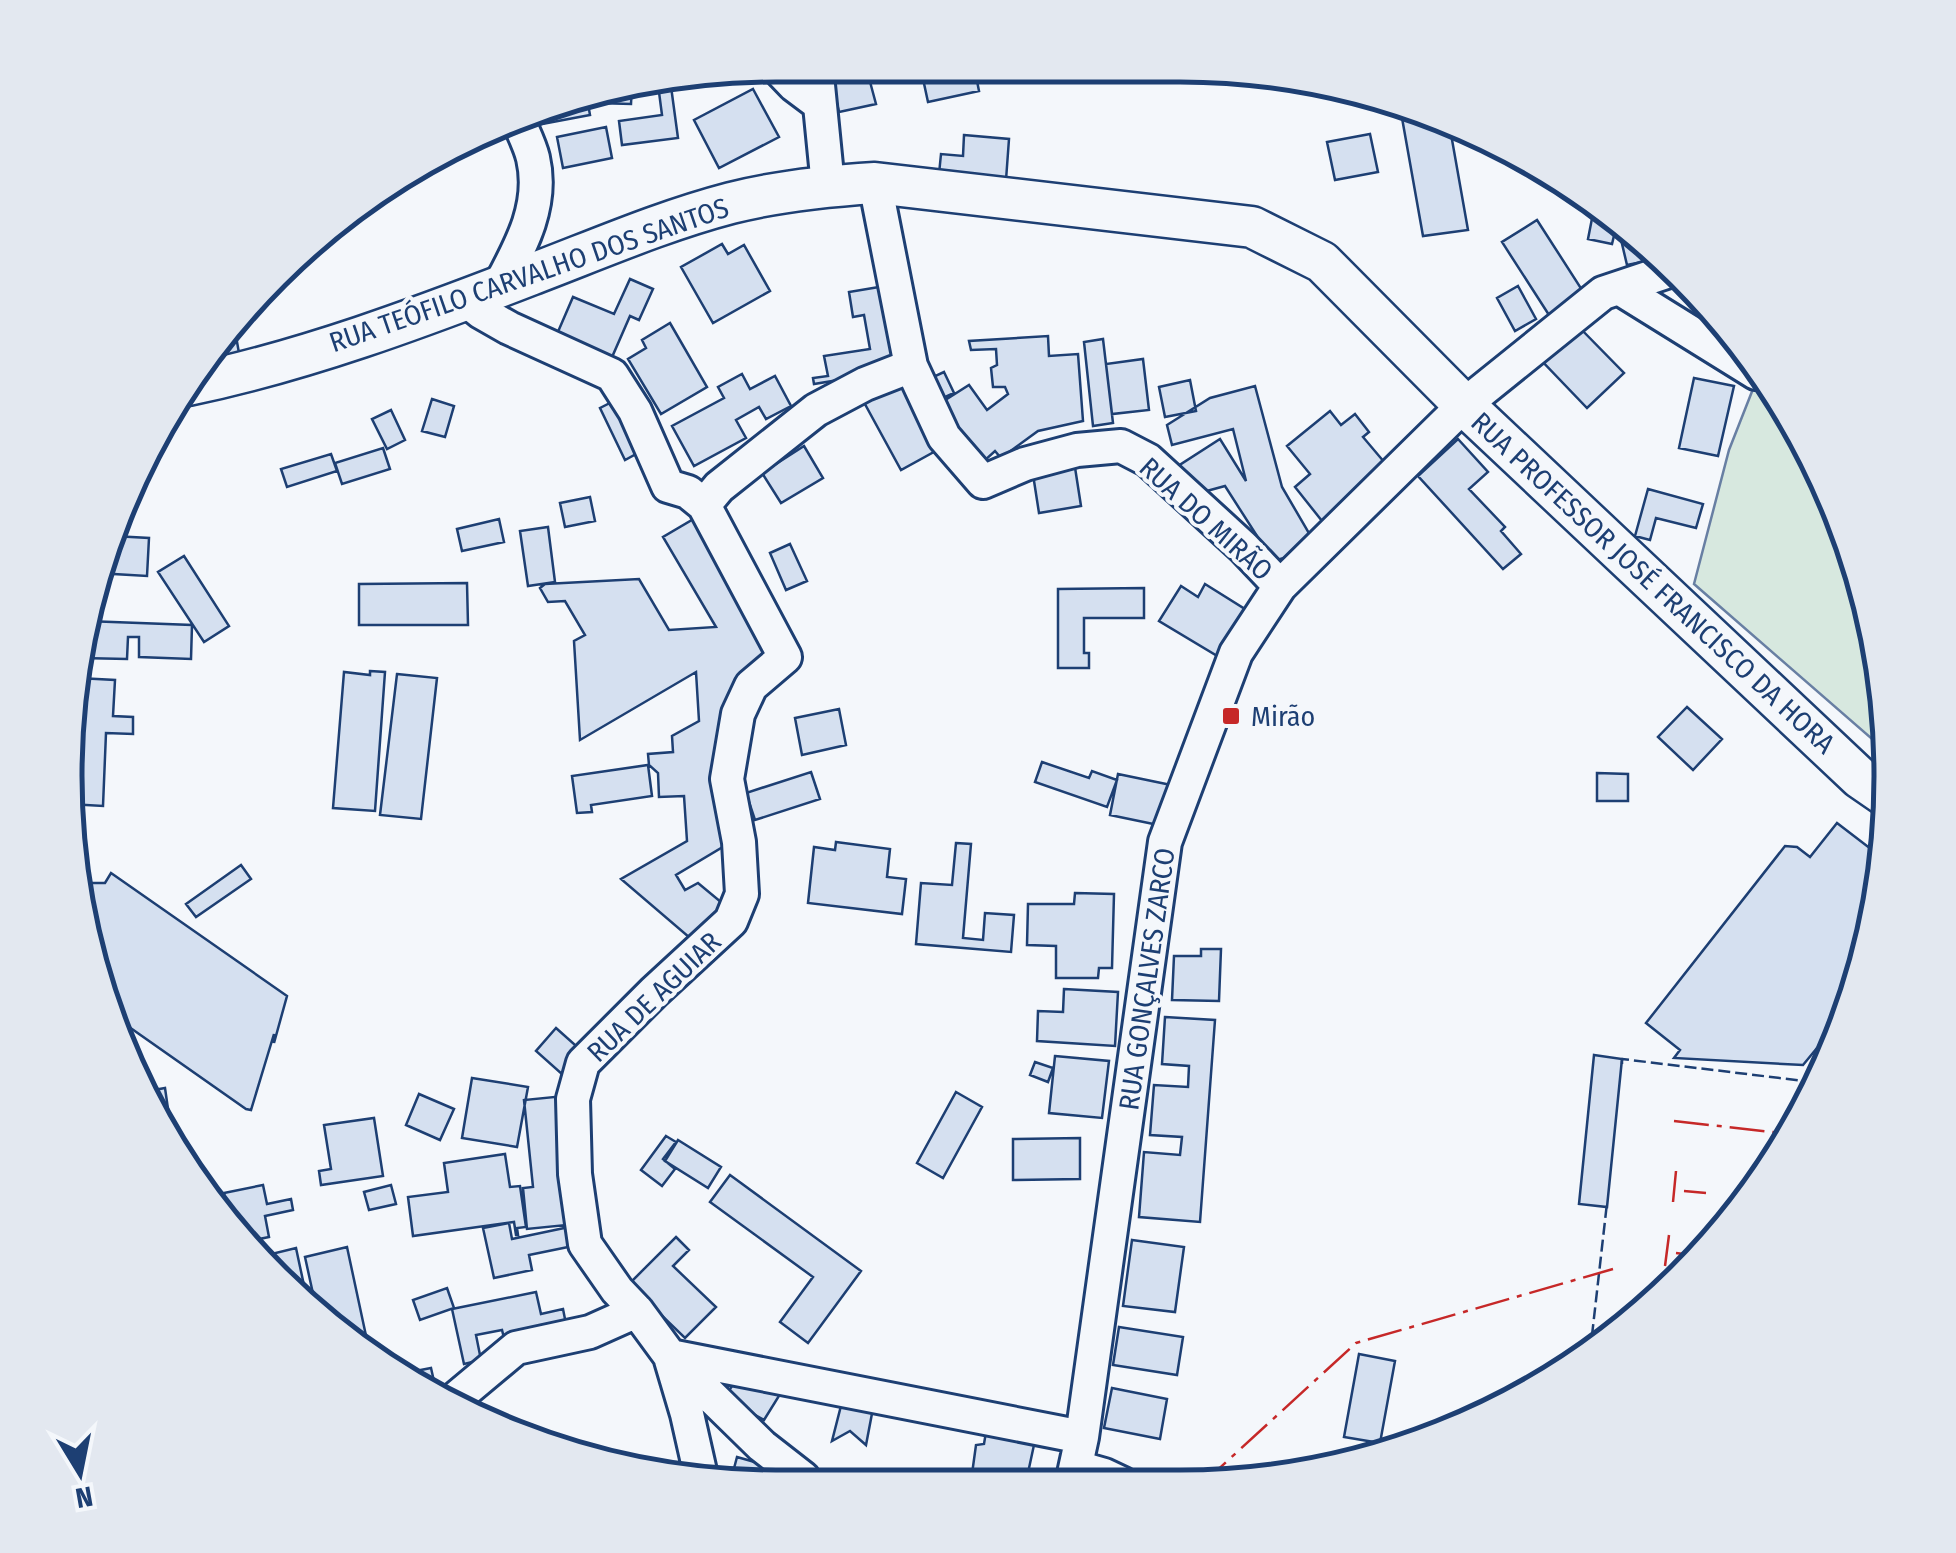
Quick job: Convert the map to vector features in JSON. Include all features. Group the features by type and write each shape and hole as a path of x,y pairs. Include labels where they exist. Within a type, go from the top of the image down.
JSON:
{"main road":[{"name":"RUA TEÓFILO CARVALHO DOS SANTOS","path":"207,380 269,365 482,293 734,202 828,186 875,183 1252,228 1322,262 1464,405"},
{"name":"RUA PROFESSOR JOSÉ FRANCISCO DA HORA","path":"1464,405 1873,788"}],"street":[{"path":"791,82 818,103"},
{"path":"817,82 828,186"},
{"path":"482,293 528,234 536,194 533,158 522,131"},
{"name":"RUA DO MIRÃO","path":"875,183 911,366 944,437 983,482 1025,464 1078,450 1121,446 1148,460 1280,586"},
{"name":"RUA GONÇALVES ZARCO","path":"1077,1463 1165,842 1236,653 1280,586 1464,405 1603,294 1658,275"},
{"path":"1619,288 1733,358"},
{"name":"RUA DE AGUIAR","path":"482,293 509,328 612,375 635,411 668,486 688,492 704,505 785,657 751,686 738,714 727,779 739,842 742,894 731,921 584,1063 573,1100 575,1174 585,1244 670,1356"},
{"path":"704,505 719,487 816,410 864,384 911,366"},
{"path":"461,1394 516,1348 590,1332 637,1311"},
{"path":"670,1356 1077,1463"},
{"path":"670,1356 699,1466"},
{"path":"670,1356 762,1446 793,1470"}],"shaded area":[{"path":"1753,389 1802,470 1837,553 1860,641 1872,739 1694,584 1729,450"}],"building":[{"path":"832,82 870,82 876,104 839,112"},
{"path":"924,82 977,82 979,91 928,102"},
{"path":"753,89 779,137 719,168 694,120"},
{"path":"672,91 678,138 622,145 619,121 662,115 659,93"},
{"path":"631,98 631,104 609,103"},
{"path":"589,108 590,115 542,124 553,119"},
{"path":"1402,119 1452,138 1468,230 1423,236"},
{"path":"606,127 612,158 563,168 557,137"},
{"path":"1370,134 1378,172 1335,180 1327,142"},
{"path":"964,135 1009,139 1006,180 939,174 941,154 963,156"},
{"path":"1592,219 1614,236 1612,244 1588,239"},
{"path":"1537,220 1584,293 1549,315 1502,242"},
{"path":"1622,242 1644,262 1627,265"},
{"path":"722,244 728,254 744,245 770,291 713,323 681,267"},
{"path":"630,279 653,289 639,320 630,316 609,364 554,341 573,297 614,314"},
{"path":"891,285 905,369 814,384 813,378 828,376 824,356 870,349 864,315 853,317 849,292"},
{"path":"1518,286 1536,319 1515,331 1497,298"},
{"path":"670,323 707,387 661,414 628,359 646,348 642,340"},
{"path":"1576,324 1624,373 1587,408 1540,359"},
{"path":"1048,336 1049,356 1078,354 1083,421 1038,431 1001,458 995,451 983,462 939,404 969,385 987,410 1008,394 1005,387 993,387 991,368 997,365 996,349 971,350 969,341"},
{"path":"1103,339 1113,423 1093,426 1084,342"},
{"path":"237,341 239,353 225,356"},
{"path":"1143,359 1149,410 1112,414 1106,364"},
{"path":"944,372 954,393 943,398 933,377"},
{"path":"900,373 941,448 901,470 860,395"},
{"path":"742,374 750,389 775,376 791,406 766,419 759,407 736,420 746,438 694,466 672,426 724,398 718,387"},
{"path":"1694,378 1734,386 1718,456 1679,448"},
{"path":"1190,380 1196,411 1165,417 1159,387"},
{"path":"1255,386 1282,487 1313,540 1273,561 1225,486 1192,495 1175,468 1220,439 1246,481 1233,429 1172,445 1167,425 1210,398"},
{"path":"622,397 647,448 625,460 600,408"},
{"path":"432,399 454,406 445,437 422,431"},
{"path":"391,410 405,440 387,449 372,419"},
{"path":"1330,411 1341,425 1355,414 1369,432 1363,437 1385,463 1358,486 1365,495 1326,526 1295,487 1310,474 1287,446"},
{"path":"1458,439 1488,472 1469,489 1505,527 1501,531 1521,554 1503,569 1418,476"},
{"path":"804,446 823,478 781,503 762,473"},
{"path":"383,448 390,469 342,484 335,463"},
{"path":"331,454 337,471 287,487 281,469"},
{"path":"1074,461 1081,506 1039,513 1032,468"},
{"path":"1648,489 1703,504 1696,528 1656,518 1650,540 1635,536"},
{"path":"590,497 595,521 565,527 560,503"},
{"path":"697,517 774,647 724,705 731,842 676,875 685,890 698,883 733,912 690,938 621,879 687,841 684,796 659,797 658,773 649,765 648,754 673,752 672,736 699,721 696,672 580,740 574,641 585,635 565,601 548,602 540,588 545,584 639,579 669,630 716,627 663,537"},
{"path":"499,519 504,542 462,551 457,529"},
{"path":"548,527 555,582 528,586 520,531"},
{"path":"125,537 149,538 147,576 113,574"},
{"path":"790,544 807,581 786,590 770,553"},
{"path":"184,556 229,626 204,642 158,572"},
{"path":"467,583 468,625 359,625 359,584"},
{"path":"1205,584 1248,611 1219,657 1159,621 1181,586 1198,597"},
{"path":"1144,588 1144,618 1084,618 1084,653 1089,653 1089,668 1058,668 1058,589"},
{"path":"100,622 192,625 191,659 139,657 139,637 128,637 127,659 93,658"},
{"path":"370,671 385,672 375,811 333,808 344,672 370,675"},
{"path":"397,674 437,678 421,819 380,815"},
{"path":"89,679 115,680 113,716 133,717 133,734 106,733 103,806 83,805"},
{"path":"1687,707 1722,739 1693,770 1658,737"},
{"path":"839,709 846,745 802,755 795,718"},
{"path":"1042,762 1089,778 1092,771 1117,780 1107,807 1035,782"},
{"path":"648,765 652,796 591,805 592,812 577,813 572,776"},
{"path":"811,772 820,799 755,820 746,793"},
{"path":"1597,773 1628,774 1628,801 1597,801"},
{"path":"1118,774 1171,785 1163,826 1110,815"},
{"path":"1837,823 1870,848 1850,956 1818,1048 1803,1065 1674,1058 1680,1050 1646,1023 1785,846 1797,847 1810,857"},
{"path":"836,842 890,849 887,877 906,879 902,914 808,903 814,847 835,850"},
{"path":"956,843 971,844 963,938 983,940 985,913 1014,915 1011,952 916,944 921,883 952,885"},
{"path":"241,865 251,879 196,917 186,904"},
{"path":"111,873 287,996 251,1110 129,1027 106,956 91,883 105,883"},
{"path":"1075,893 1114,894 1112,968 1099,968 1098,978 1056,978 1056,946 1027,945 1028,904 1074,904"},
{"path":"1201,949 1221,949 1219,1001 1172,1000 1174,956 1201,956"},
{"path":"1064,989 1118,992 1115,1046 1037,1041 1038,1011 1063,1012"},
{"path":"1165,1017 1215,1020 1200,1222 1139,1217 1144,1152 1180,1155 1182,1137 1150,1135 1154,1085 1188,1087 1189,1066 1162,1064"},
{"path":"556,1028 583,1052 563,1075 536,1051"},
{"path":"1594,1055 1622,1059 1607,1207 1579,1204"},
{"path":"1055,1056 1109,1061 1102,1118 1049,1113"},
{"path":"1035,1062 1053,1068 1048,1082 1030,1075"},
{"path":"472,1078 528,1087 517,1147 462,1138"},
{"path":"165,1088 168,1111 157,1089"},
{"path":"956,1092 982,1107 943,1178 917,1163"},
{"path":"419,1094 454,1109 440,1140 406,1125"},
{"path":"564,1096 577,1224 527,1229 523,1188 533,1187 524,1100"},
{"path":"374,1118 383,1176 321,1185 319,1171 331,1169 324,1125"},
{"path":"666,1136 676,1142 663,1159 675,1169 662,1186 641,1170"},
{"path":"1080,1138 1080,1179 1013,1180 1013,1139"},
{"path":"678,1140 721,1167 708,1188 665,1161"},
{"path":"505,1154 510,1187 520,1186 526,1227 517,1228 518,1235 514,1222 413,1236 408,1197 448,1192 444,1163"},
{"path":"730,1175 861,1271 808,1343 780,1322 813,1277 710,1202"},
{"path":"263,1185 267,1204 291,1199 293,1210 265,1216 269,1237 260,1239 224,1193"},
{"path":"391,1185 396,1204 369,1210 364,1192"},
{"path":"509,1223 512,1239 569,1227 573,1246 529,1255 532,1270 494,1278 483,1228"},
{"path":"676,1237 689,1250 673,1266 716,1307 685,1338 629,1284"},
{"path":"1132,1240 1184,1247 1175,1312 1123,1306"},
{"path":"347,1247 366,1336 313,1292 305,1257"},
{"path":"296,1248 304,1284 286,1267 273,1254"},
{"path":"447,1288 454,1308 420,1320 413,1300"},
{"path":"536,1292 541,1314 563,1309 567,1329 505,1342 502,1330 476,1335 481,1360 464,1364 452,1309"},
{"path":"1119,1327 1183,1337 1177,1375 1113,1365"},
{"path":"1359,1354 1395,1361 1380,1441 1344,1437"},
{"path":"431,1368 434,1380 429,1378 417,1371"},
{"path":"740,1374 787,1383 764,1420 724,1398"},
{"path":"1112,1388 1167,1399 1160,1439 1104,1428"},
{"path":"843,1398 874,1403 866,1445 850,1431 832,1441"},
{"path":"986,1432 1034,1445 1029,1470 973,1470 976,1445 984,1444"},
{"path":"737,1457 776,1468 776,1470 734,1469"}],"fence":[{"path":"1622,1064 1622,1059 1803,1081"},
{"path":"1592,1334 1607,1203"}],"power":[{"path":"1674,1121 1776,1132"},
{"path":"1673,1202 1676,1171"},
{"path":"1684,1191 1706,1193"},
{"path":"1665,1266 1669,1235"},
{"path":"1676,1253 1682,1254"},
{"path":"1218,1469 1356,1343 1613,1269"}],"place":[{"name":"Mirão","path":"1231,716"}]}
